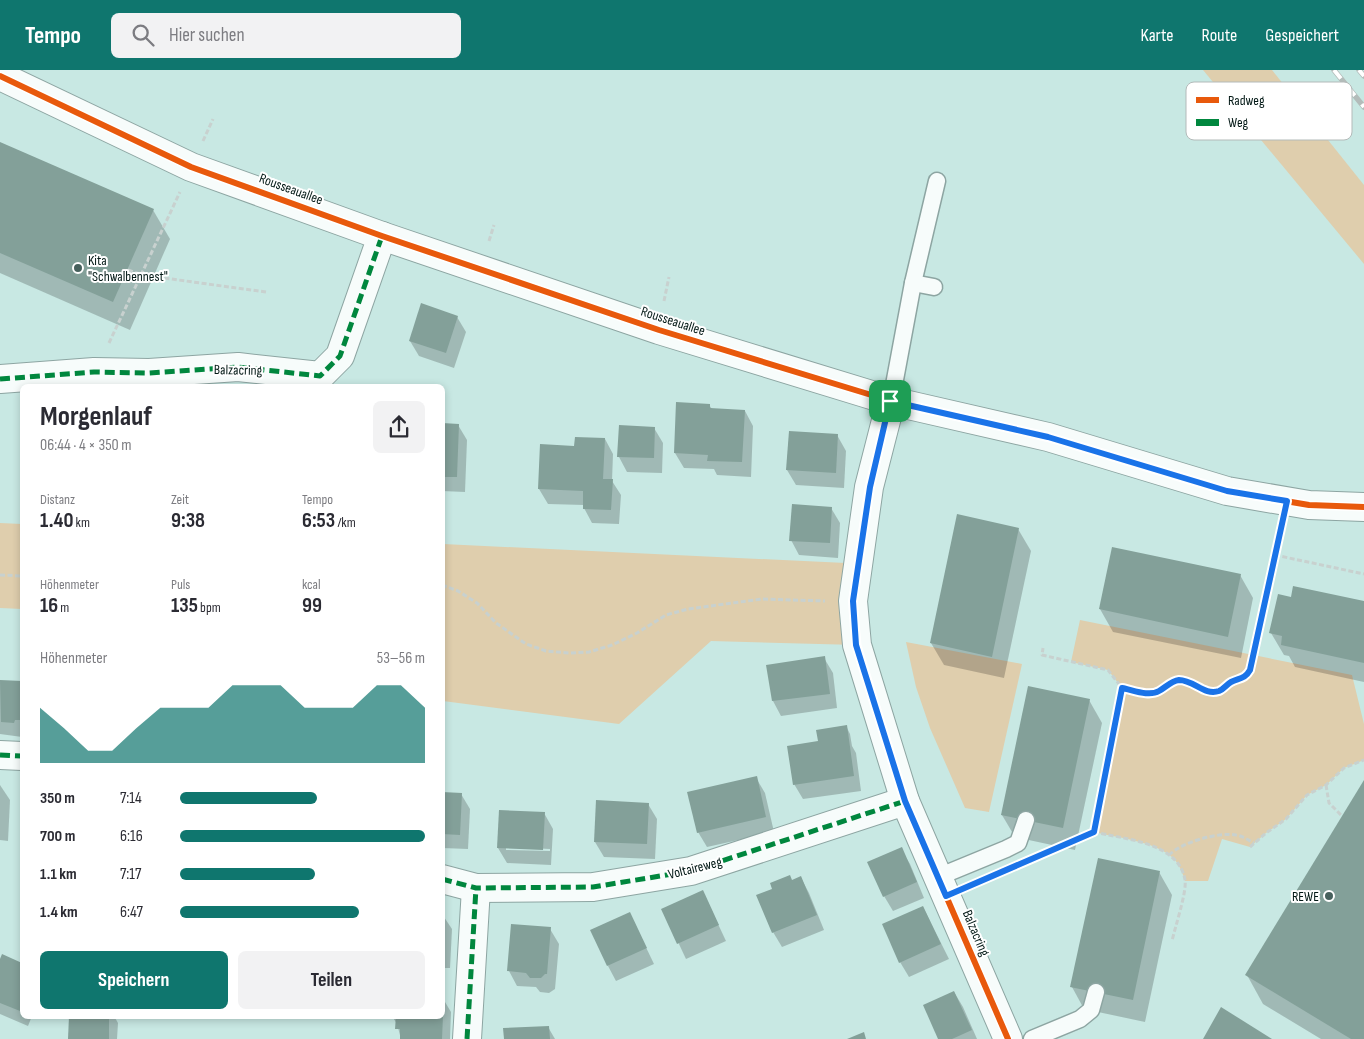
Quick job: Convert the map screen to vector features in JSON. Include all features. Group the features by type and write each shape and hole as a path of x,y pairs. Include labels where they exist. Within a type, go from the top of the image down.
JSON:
{"street":[{"name":"Rousseauallee","path":"0,76 191,167 382,236 659,330 890,401 1048,437 1227,491 1309,505 1364,506"},
{"name":"Balzacring","path":"0,379 94,372 148,373 238,367 320,376 340,356 382,236"},
{"name":"Balzacring","path":"890,401 870,487 853,601 856,645 905,801 1008,1039"},
{"path":"0,755 20,756"},
{"name":"Voltaireweg","path":"445,880 476,888 593,887 691,871 905,801"},
{"path":"467,1039 476,888"}],"lane":[{"path":"890,401 913,283 938,181"},
{"path":"913,283 934,288"},
{"path":"938,876 1018,843 1026,820"},
{"path":"1032,1039 1080,1019 1092,1010 1096,992"}],"path":[{"path":"94,372 142,275 191,167"},
{"path":"128,270 142,275 266,292"},
{"path":"1043,648 1042,655 1108,670 1122,688 1148,694 1158,692 1170,683 1181,680 1214,692 1221,691 1231,682 1247,675 1250,670 1287,501"},
{"path":"1276,554 1364,574"},
{"path":"0,574 20,576"},
{"path":"445,587 458,591 477,603 496,623 526,644 546,651 569,653 589,652 612,645 638,633 666,616 688,609 762,600 853,601"},
{"path":"1094,832 1122,688"},
{"path":"1250,847 1266,832 1286,819 1307,795 1326,785 1344,768 1364,760"},
{"path":"1326,785 1328,803 1342,816"},
{"path":"1033,858 1094,832 1154,846 1176,861 1185,881 1172,941"},
{"path":"1169,855 1176,848 1210,837 1235,835 1254,844"}],"shaded area":[{"path":"1203,70 1272,70 1282,82 1213,82"},
{"path":"1261,140 1328,140 1364,185 1364,264"},
{"path":"0,523 20,524 20,609 0,608"},
{"path":"445,544 846,563 857,645 711,641 619,724 445,701"},
{"path":"1080,620 1352,675 1364,724 1364,760 1344,768 1326,785 1307,795 1286,819 1250,847 1222,839 1208,881 1185,881 1175,860 1158,848 1137,841 1094,832 1122,688 1108,670 1071,662"},
{"path":"906,642 1022,664 989,812 965,808 930,728 916,687"}],"building":[{"path":"0,142 154,209 113,302 0,253"},
{"path":"421,303 458,316 446,353 409,341"},
{"path":"676,402 710,404 710,408 745,410 742,462 707,461 708,455 674,453"},
{"path":"445,423 459,424 457,477 445,477"},
{"path":"619,425 655,427 654,458 617,457"},
{"path":"789,431 838,434 836,473 786,470"},
{"path":"575,437 605,438 603,479 613,479 611,510 583,509 583,491 538,489 540,444 574,446"},
{"path":"792,504 832,507 830,543 789,541"},
{"path":"957,514 1019,528 992,657 930,643"},
{"path":"1112,547 1241,574 1228,637 1099,609"},
{"path":"1293,586 1364,601 1364,663 1281,645 1282,636 1269,633 1278,594 1291,597"},
{"path":"825,656 830,694 772,701 766,665"},
{"path":"0,680 20,681 20,720 15,720 14,723 1,722"},
{"path":"1028,686 1090,699 1063,828 1001,815"},
{"path":"847,725 854,776 793,785 787,746 818,741 816,730"},
{"path":"757,776 766,817 697,833 687,792"},
{"name":"REWE","path":"1364,780 1364,1039 1351,1039 1245,975"},
{"path":"445,792 462,793 460,835 445,834"},
{"path":"596,800 649,803 647,844 594,842"},
{"path":"499,810 545,812 543,850 497,848"},
{"path":"902,847 917,882 883,897 867,862"},
{"path":"1098,858 1160,871 1133,1000 1070,987"},
{"path":"790,875 792,880 801,876 817,915 772,933 756,895 772,889 770,883"},
{"path":"703,890 719,925 677,944 661,909"},
{"path":"923,906 941,944 899,963 882,924"},
{"path":"630,912 647,948 607,966 590,930"},
{"path":"511,924 551,927 547,974 541,978 530,978 526,973 507,971"},
{"path":"2,954 20,962 20,1011 0,1003 0,959"},
{"path":"954,991 972,1030 952,1039 938,1039 923,1005"},
{"path":"1221,1007 1272,1039 1203,1039"},
{"path":"69,1019 109,1019 109,1039 68,1039"},
{"path":"396,1019 443,1019 442,1039 400,1039 400,1029 395,1029"},
{"path":"549,1026 550,1039 504,1039 503,1028"},
{"path":"864,1032 866,1039 847,1039"}],"railway":[{"path":"1334,70 1344,82"},
{"path":"1359,70 1364,76"},
{"path":"1352,92 1364,107"}],"marked path":[{"path":"0,379 94,372 149,373 238,367 320,376 340,356 382,236"},
{"path":"0,755 20,756"},
{"path":"445,880 476,888 593,887 691,871 905,801"},
{"path":"467,1039 476,888"}],"cycle path":[{"path":"0,76 191,167 382,236 659,330 891,401 1048,437 1227,491 1309,505 1364,507"},
{"path":"891,401 869,487 853,601 857,645 905,801 1008,1039"}],"place":[{"name":"Kita \"Schwalbennest\"","path":"78,268"},
{"name":"REWE","path":"1329,896"}],"route":[{"path":"890,401 1048,437 1227,491 1287,501 1250,670 1247,675 1231,682 1221,691 1214,692 1200,688 1194,683 1181,680 1170,683 1158,692 1148,694 1122,688 1094,832 946,896 905,801 856,645 853,601 870,487 890,401"}]}
